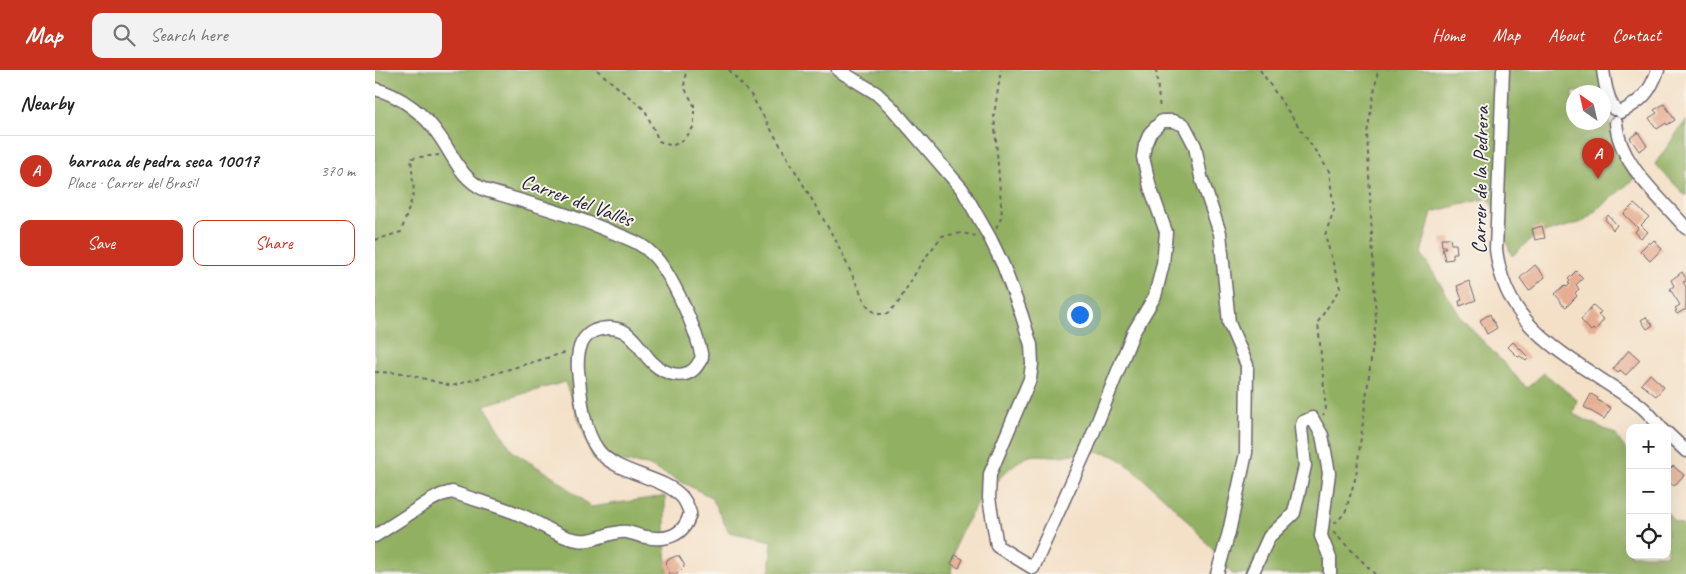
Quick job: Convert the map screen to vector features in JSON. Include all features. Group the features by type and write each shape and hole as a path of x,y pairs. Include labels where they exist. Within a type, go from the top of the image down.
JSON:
{"street":[{"path":"838,70 876,93 892,108 962,189 1003,265 1031,344 1032,364 1030,379 990,474 989,498 997,546 1033,568 1088,446 1133,333 1155,296 1163,264 1166,232 1150,187 1143,157 1150,133 1162,121 1173,121 1184,126 1195,146 1201,177 1220,233 1229,323 1247,365 1246,453 1229,532 1217,574"},
{"name":"Carrer de la Pedrera","path":"1503,70 1496,249 1499,270 1510,298 1535,332 1562,354 1643,408 1657,424"},
{"path":"1603,70 1609,101 1617,114 1619,141 1635,170 1686,228"},
{"path":"1617,114 1644,98 1658,70"},
{"name":"Carrer del Vallès","path":"375,89 401,100 424,118 440,136 462,172 475,185 485,190 582,219 638,243 652,253 681,301 694,329 701,358 692,371 678,375 665,372 651,362 630,336 615,328 593,331 585,338 579,348"},
{"path":"375,536 431,500 452,492 519,514 551,531 578,540 626,532 650,537 667,537 683,528 688,522 690,513 681,496 607,459 599,451 586,422 582,404 577,364 579,348"},
{"path":"1252,574 1269,537 1294,513 1305,466 1301,428 1303,422 1312,418 1322,436 1329,473 1321,536 1330,558 1331,574"},
{"path":"1671,438 1686,451"}],"path":[{"path":"597,70 645,110 659,141 672,146 685,139 694,126 694,105 684,87 686,70"},
{"path":"729,70 751,95 836,241 866,304 876,314 887,314 898,303 922,262 942,236 963,233 990,238 1002,216 995,115 1001,70"},
{"path":"1157,70 1162,121"},
{"path":"1261,70 1329,172 1334,210 1325,235 1340,288 1318,322 1325,410 1317,426"},
{"path":"1375,574 1329,528 1345,513 1356,476 1376,321 1367,133 1378,70"},
{"path":"375,240 401,232 414,193 411,158 451,154"},
{"path":"375,372 403,372 453,386 579,348"}],"green space":[{"path":"375,70 1602,70 1604,85 1566,85 1566,130 1611,130 1614,150 1634,179 1582,222 1536,235 1512,256 1489,198 1432,212 1421,253 1462,319 1527,388 1544,373 1577,400 1573,414 1615,434 1626,450 1626,559 1671,559 1671,518 1673,521 1686,526 1686,574 1232,574 1189,523 1166,499 1131,468 1114,456 1094,452 1061,456 1031,456 1017,463 1006,472 984,496 965,524 955,548 951,574 769,574 772,541 729,532 711,497 648,465 593,458 565,382 484,405 513,452 554,477 591,507 665,496 665,543 668,574 375,574"},
{"path":"1686,120 1686,196 1655,164"}],"building":[{"path":"1664,104 1675,120 1657,129 1649,118 1657,113 1654,110"},
{"path":"1638,132 1647,146 1639,151 1630,138"},
{"path":"1634,204 1649,217 1641,225 1648,232 1641,238 1635,232 1638,228 1624,214"},
{"path":"1608,215 1617,225 1613,230 1605,219"},
{"path":"1542,226 1545,238 1535,240 1532,229"},
{"path":"1441,238 1450,238 1451,244 1456,244 1457,253 1453,253 1453,259 1445,260 1442,248 1446,248 1442,246"},
{"path":"1654,240 1662,249 1650,261 1640,251 1649,242 1650,244"},
{"path":"1535,265 1545,277 1529,291 1520,278"},
{"path":"1576,271 1583,278 1576,285 1579,289 1575,293 1577,296 1566,307 1555,294 1565,285 1567,287 1570,284 1568,279"},
{"path":"1682,272 1686,278 1686,281 1683,282 1686,286 1686,309 1677,314 1675,308 1680,305 1670,289 1674,286 1671,280"},
{"path":"1469,281 1476,300 1460,306 1459,301 1462,300 1457,286"},
{"path":"1593,305 1601,312 1598,315 1604,319 1595,331 1593,329 1591,331 1581,320"},
{"path":"1490,314 1497,328 1487,334 1480,320"},
{"path":"1646,317 1653,325 1647,329 1641,320"},
{"path":"1513,342 1529,358 1526,361 1520,356 1518,357 1508,347"},
{"path":"1629,350 1640,360 1626,375 1620,370 1618,373 1613,369"},
{"path":"1650,374 1664,387 1656,396 1641,384"},
{"path":"1591,394 1611,408 1604,419 1584,407"},
{"path":"1673,466 1684,475 1674,486 1671,483 1671,468"},
{"path":"955,555 963,559 959,568 951,564"},
{"path":"679,556 684,567 677,574 670,574 666,565 667,560"}],"place":[{"name":"barraca de pedra seca 10017","path":"1598,179"}]}
